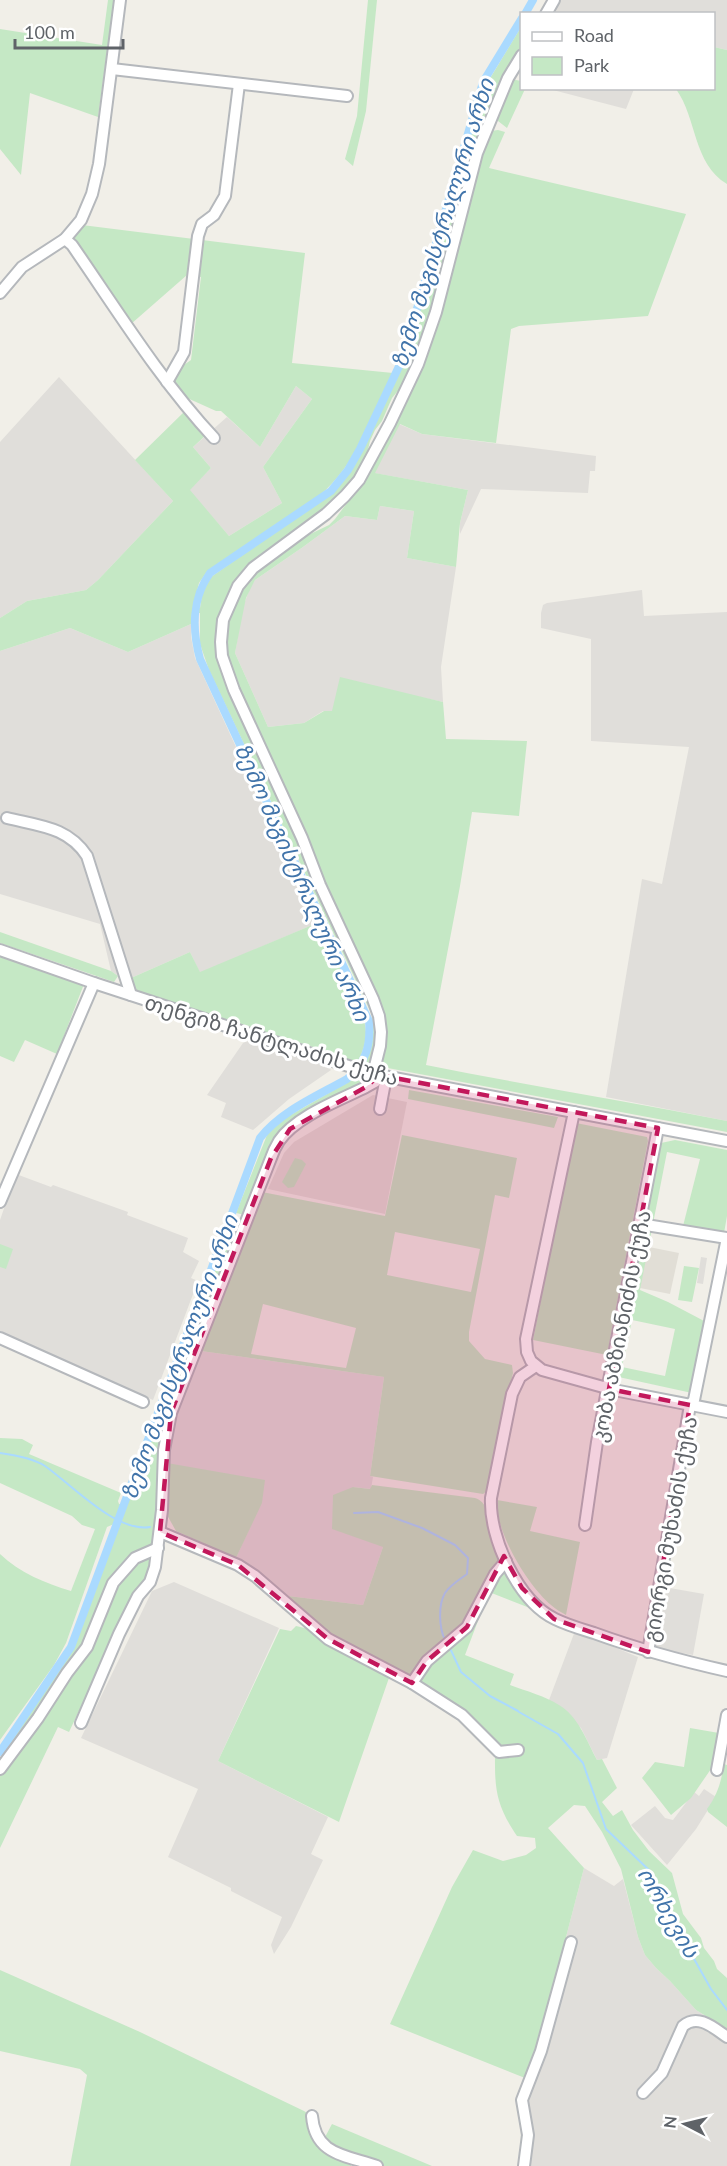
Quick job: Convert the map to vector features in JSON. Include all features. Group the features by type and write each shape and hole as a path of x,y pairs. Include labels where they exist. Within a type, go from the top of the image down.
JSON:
{"street":[{"path":"0,293 22,267 65,239 81,220 92,194 99,164 120,0"},
{"path":"81,1722 119,1634 138,1596 150,1582 160,1532 164,1450 171,1413 271,1158 279,1141 290,1129 312,1114 375,1082 380,1046 379,1016 320,885 302,838 234,690 222,656 223,620 246,576 326,514 345,496 358,480 390,423 418,364 436,312 477,153 508,78 520,58"},
{"path":"112,69 347,96"},
{"path":"167,382 184,352 198,236 202,224 214,215 225,196 238,84"},
{"path":"65,239 72,245 167,382 214,438"},
{"path":"7,818 61,832 78,843 87,856 131,995"},
{"name":"თენგიზ ჩანტლაძის ქუჩა","path":"0,950 94,983 376,1074 727,1142"},
{"path":"0,1202 94,983"},
{"path":"376,1074 380,1109"},
{"path":"536,1366 527,1352 526,1339 574,1112"},
{"name":"კობა აბზიანიძის ქუჩა","path":"585,1525 590,1484 658,1128"},
{"path":"640,1224 727,1238 694,1400 690,1405"},
{"path":"0,1338 143,1402"},
{"name":"გიორგი მუხაძის ქუჩა","path":"727,1412 609,1389 542,1370 536,1366 520,1377 512,1394 490,1513 506,1561 522,1588 539,1608 554,1619 648,1652 727,1671"},
{"name":"გიორგი მუხაძის ქუჩა","path":"648,1652 690,1405"},
{"path":"160,1532 240,1566 255,1576 328,1639 412,1683 462,1715 499,1752 518,1750"},
{"path":"0,1769 87,1647 113,1583 135,1558 158,1548"},
{"path":"412,1683 427,1661 467,1627 495,1574 506,1561"},
{"path":"717,1770 727,1715"},
{"path":"524,2166 528,2135 522,2100 541,2051 571,1942"},
{"path":"643,2093 662,2073 683,2026 688,2022 701,2021 727,2037"},
{"path":"312,2116 313,2127 318,2139 326,2148 377,2166"}],"highlighted area":[{"path":"379,1075 658,1128 609,1389 690,1405 648,1652 554,1619 522,1588 504,1556 467,1627 427,1661 412,1683 328,1639 238,1565 160,1532 171,1413 271,1158 290,1129 366,1087"}],"shaded area":[{"path":"554,0 727,0 727,50 715,47 715,12 547,12"},
{"path":"553,90 633,90 626,109"},
{"path":"59,377 173,501 86,590 27,601 0,618 0,442"},
{"path":"296,386 312,399 263,467 282,503 229,536 189,490 211,468 193,447 227,417 260,447"},
{"path":"399,424 422,434 596,456 595,471 590,471 588,493 481,489 460,534 460,523 468,490 374,473"},
{"path":"380,506 414,511 407,558 456,567 441,667 443,702 411,695 323,711 304,723 268,727 235,653 243,607 250,588 255,580 345,516 377,520"},
{"path":"642,590 644,616 727,612 727,1121 606,1097 642,879 662,884 689,747 591,741 591,639 541,628 541,613 543,605 547,603"},
{"path":"191,624 195,658 317,923 200,973 190,952 131,978 118,976 111,971 100,924 0,894 0,651 70,628 128,652"},
{"path":"250,1040 326,1065 331,1070 289,1099 253,1130 221,1117 226,1103 207,1095 243,1043"},
{"path":"373,1095 407,1102 385,1214 268,1189 284,1153 294,1142"},
{"path":"16,1174 128,1212 127,1215 188,1238 183,1252 199,1261 191,1278 198,1281 153,1400 0,1333 0,1220"},
{"path":"644,1246 679,1253 670,1294 635,1287"},
{"path":"701,1257 707,1258 703,1284 697,1283"},
{"path":"201,1351 384,1377 370,1476 373,1477 371,1489 353,1487 383,1547 363,1605 288,1596 236,1558 261,1503 167,1463 176,1410"},
{"path":"174,1582 279,1628 218,1761 328,1817 311,1854 323,1860 291,1927 274,1954 271,1945 282,1917 231,1891 231,1888 168,1857 198,1789 81,1738 152,1591"},
{"path":"664,1587 704,1594 693,1655 654,1648"},
{"path":"575,1631 638,1657 607,1758 597,1760 581,1728 549,1700"},
{"path":"704,1789 716,1797 696,1829 667,1865 631,1825 655,1806 665,1818 673,1820 694,1792 699,1796"},
{"path":"584,1868 614,1886 623,1879 645,1955 696,2010 717,2023 714,2032 727,2041 727,2166 527,2166 528,2097 575,1939 566,1937"}],"green space":[{"path":"108,0 114,0 98,117 30,93 21,175 0,149 0,29 102,45"},
{"path":"368,0 377,0 366,111 353,166 345,159 357,116"},
{"path":"520,29 520,49 506,75 460,190 460,209 428,321 410,370 375,430 358,474 343,493 302,528 244,568 219,618 232,695 237,710 277,789 297,843 342,948 364,987 374,1014 376,1033 371,1064 364,1066 372,1041 372,1015 209,670 200,644 200,613 192,613 191,624 128,652 70,628 0,651 0,618 27,601 86,590 173,501 135,460 185,411 206,435 193,447 211,468 190,490 229,536 282,503 263,467 312,399 296,386 260,447 221,411 216,411 185,397 168,376 191,360 201,277 187,275 131,324 72,240 72,235 82,225 305,253 292,363 393,373 371,423 353,455 332,484 319,496 206,573 199,583 193,607 200,608 202,594 211,577 334,491 357,459 404,362 486,85"},
{"path":"715,47 727,50 727,184 716,175 701,153 683,101 677,90 715,90"},
{"path":"511,79 520,81 520,90 525,90 507,128 498,121 498,114"},
{"path":"491,131 505,132 489,168 686,214 648,316 519,326 511,329 496,443 422,434 400,424 375,473 468,490 460,523 456,567 407,558 414,511 380,506 377,520 345,516 255,580 246,598 235,653 268,727 304,723 324,711 332,711 340,677 443,702 446,739 527,741 519,816 472,812 426,1065 727,1121 727,1132 377,1066 384,1036 335,910 226,660 224,631 228,616 246,581 269,560 300,539 329,525 359,487 421,366 478,162"},
{"path":"317,923 346,977 364,1020 365,1041 357,1064 341,1056 138,991 132,985 131,978 190,952 200,972"},
{"path":"0,932 111,971 118,976 114,982 0,943"},
{"path":"0,957 84,984 57,1054 25,1040 14,1062 0,1056"},
{"path":"359,1074 369,1076 369,1079 288,1126 245,1215 236,1213 269,1130 275,1124"},
{"path":"409,1090 558,1117 554,1128 408,1099"},
{"path":"576,1123 647,1137 648,1141 607,1355 533,1340"},
{"path":"402,1135 517,1158 509,1198 495,1195 469,1332 469,1341 485,1359 512,1365 513,1373 487,1491 483,1494 370,1476 384,1377 201,1351 262,1192 385,1216","holes":["395,1232 480,1249 471,1292 387,1275","263,1304 356,1328 346,1368 251,1354"]},
{"path":"675,1140 727,1150 727,1216 724,1233 683,1226 700,1159 667,1152 640,1290 706,1322 692,1393 614,1376 661,1143","holes":["632,1320 675,1329 665,1376 622,1367"]},
{"path":"295,1158 306,1164 294,1187 288,1188 282,1182"},
{"path":"234,1218 242,1222 221,1278 213,1276"},
{"path":"0,1244 13,1249 6,1269 0,1267"},
{"path":"684,1266 699,1268 692,1302 678,1300"},
{"path":"210,1281 218,1286 166,1413 152,1565 146,1581 129,1605 69,1732 58,1727 0,1848 0,1759 73,1647 118,1527 114,1524 107,1527 66,1643 54,1665 0,1740 0,1554 33,1577 71,1591 95,1529 82,1525 72,1516 0,1483 0,1438 22,1439 33,1445 29,1454 121,1493 119,1504 126,1505"},
{"path":"167,1463 265,1480 262,1503 236,1558 176,1531 167,1515"},
{"path":"372,1485 475,1498 484,1505 489,1525 540,1612 489,1592 465,1655 514,1674 510,1685 554,1702 566,1710 577,1722 597,1760 602,1759 617,1788 602,1802 613,1816 622,1810 633,1830 649,1851 672,1873 683,1914 701,1938 704,1948 717,1969 727,1978 727,2029 696,2010 645,1955 638,1937 621,1869 602,1832 585,1806 574,1805 548,1828 584,1868 566,1937 569,1938 538,2050 525,2078 390,2024 452,1887 473,1850 503,1861 526,1855 536,1848 535,1838 517,1836 509,1824 497,1792 495,1744 467,1714 412,1675 321,1630 288,1596 363,1605 383,1547 332,1529 333,1495 353,1487 370,1489"},
{"path":"497,1500 537,1507 530,1531 580,1542 566,1615 554,1608 532,1585 514,1557 501,1526"},
{"path":"296,1626 313,1630 321,1640 390,1675 339,1822 218,1761 280,1629 291,1631"},
{"path":"690,1728 719,1733 713,1766 691,1798 671,1815 642,1778 655,1762 684,1767"},
{"path":"724,1764 727,1765 727,1827 707,1809 718,1788"},
{"path":"0,1970 140,2032 304,2111 307,2113 308,2125 314,2141 325,2151 352,2161 351,2166 70,2166 87,2075 80,2069 0,2051"},
{"path":"332,2124 432,2166 384,2166 330,2148 324,2139"}],"waterway":[{"name":"ზემო მაგისტრალური არხი","path":"526,12 533,0"},
{"name":"ზემო მაგისტრალური არხი","path":"0,1752 71,1647 260,1138 289,1112 347,1079 359,1067 366,1053 369,1021 200,659 195,614 200,593 210,573 331,491 348,470 360,449 402,360 483,82 520,21"},
{"name":"ორხევის","path":"0,1453 40,1463 94,1506 109,1515 123,1523 137,1527 150,1527"},
{"name":"ორხევის","path":"354,1513 378,1512 422,1528 455,1545 468,1558 467,1574 449,1588 441,1604 441,1629 445,1640"},
{"name":"ორხევის","path":"449,1646 461,1672 490,1696 518,1711"},
{"name":"ორხევის","path":"519,1712 558,1734 583,1763 606,1829 651,1872 671,1918 711,1989 727,2010"}]}
